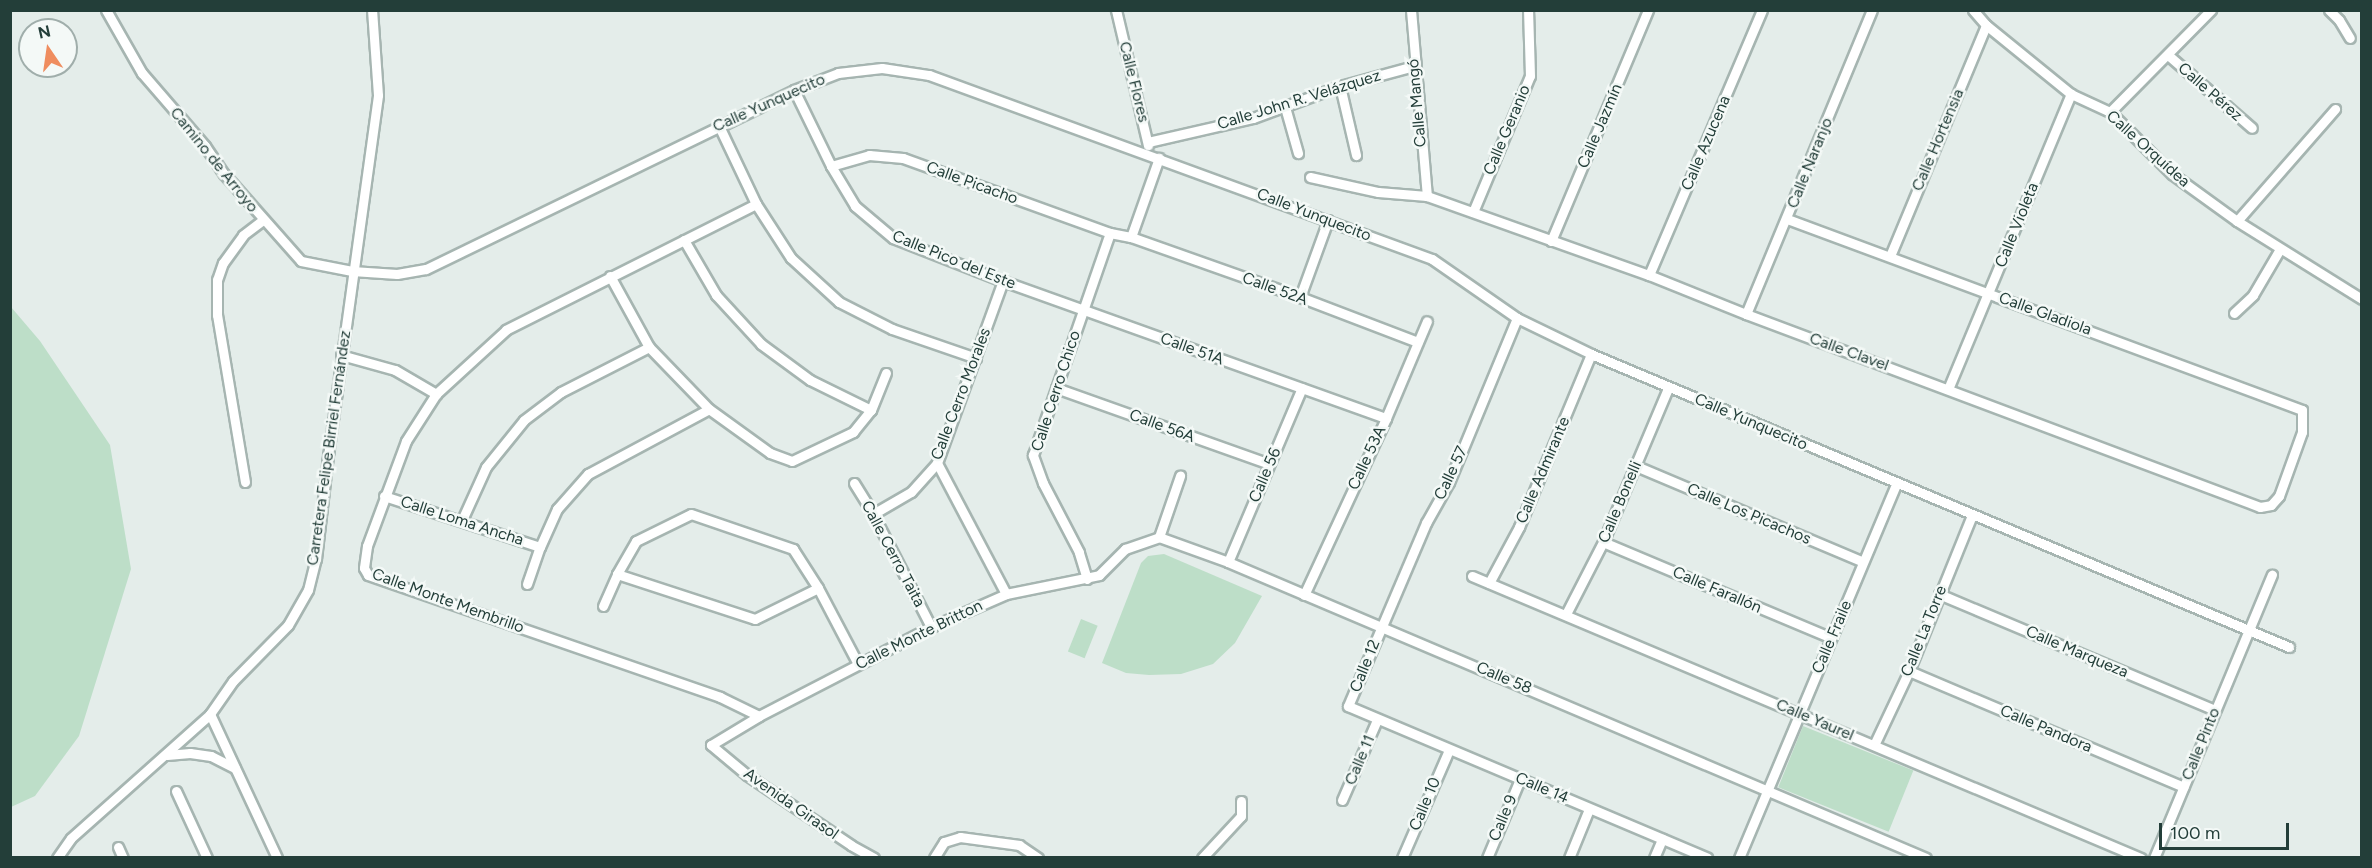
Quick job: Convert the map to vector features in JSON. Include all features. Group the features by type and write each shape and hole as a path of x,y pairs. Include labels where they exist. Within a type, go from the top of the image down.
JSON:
{"street":[{"name":"Camino de Arroyo","path":"106,10 142,73 205,146 224,174 301,261 352,271"},
{"name":"Carretera Felipe Birriel Fernández","path":"57,858 71,838 167,755 210,714 233,681 288,624 308,590 316,559 352,271 378,95 372,10"},
{"name":"Calle Flores","path":"1116,10 1148,142 1154,156"},
{"name":"Calle Mangó","path":"1411,10 1414,66 1427,196"},
{"name":"Calle Geranio","path":"1473,212 1530,76 1528,10"},
{"name":"Calle Jazmín","path":"1551,241 1648,10"},
{"name":"Calle Azucena","path":"1649,275 1762,10"},
{"name":"Calle Naranjo","path":"1746,314 1872,10"},
{"name":"Calle Orquídea","path":"1973,10 1986,25 2071,94 2110,112 2172,174 2237,221 2361,299"},
{"path":"2110,112 2211,10"},
{"path":"2329,10 2339,20 2350,38"},
{"name":"Calle Hortensia","path":"1890,256 1986,25"},
{"name":"Calle Pérez","path":"2168,55 2252,128"},
{"name":"Calle John R. Velázquez","path":"1148,142 1252,118 1340,86 1414,66"},
{"name":"Calle Yunquecito","path":"352,271 398,274 426,269 794,90 838,73 882,68 929,75 1432,259 1517,318 1591,354 2252,632"},
{"path":"1340,86 1356,155"},
{"name":"Calle Pico del Este","path":"794,90 831,166 855,206 893,238 1083,310"},
{"name":"Calle Violeta","path":"1948,389 2071,94"},
{"path":"1285,106 1298,153"},
{"path":"2237,221 2335,109"},
{"path":"719,126 756,204 791,258 839,302 892,329 976,358"},
{"name":"Calle Picacho","path":"831,166 869,155 903,158 1110,233 1131,237"},
{"path":"1131,237 1154,156"},
{"name":"Calle Clavel","path":"1310,177 1378,192 1427,196 1649,275 1746,314 2260,507 2271,505"},
{"name":"Calle Monte Membrillo","path":"756,204 506,330 436,394 406,441 367,546 364,568 368,575 720,697 759,716"},
{"name":"Calle Gladiola","path":"1787,219 2302,410 2302,432 2278,496 2271,505"},
{"path":"245,482 217,315 217,280 223,263 243,236 263,220"},
{"path":"1300,297 1328,220"},
{"name":"Calle Cerro Chico","path":"1087,579 1079,552 1043,483 1033,455 1110,233"},
{"name":"Calle 52A","path":"1131,237 1418,342"},
{"path":"684,240 716,295 761,344 810,380 872,410"},
{"path":"2234,313 2253,295 2280,249"},
{"path":"610,276 649,347 709,409 770,453 792,461 853,432 872,410 886,373"},
{"name":"Calle Cerro Morales","path":"873,514 911,492 936,463 1003,281"},
{"name":"Calle 51A","path":"1083,310 1386,418"},
{"name":"Calle 57","path":"1381,626 1426,523 1449,483 1517,318"},
{"name":"Calle 53A","path":"1304,595 1386,418 1427,321"},
{"path":"462,520 486,467 524,420 561,392 649,347"},
{"name":"Calle Admirante","path":"1489,583 1520,527 1591,354"},
{"path":"341,355 395,370 436,394"},
{"name":"Calle 56A","path":"1056,388 1269,464"},
{"name":"Calle 56","path":"1228,562 1302,388"},
{"name":"Calle Bonelli","path":"1566,614 1603,542 1668,388"},
{"path":"527,584 557,509 588,474 709,409"},
{"path":"936,463 1006,594"},
{"name":"Calle Los Picachos","path":"1636,466 1863,562"},
{"path":"1087,579 1099,575 1125,549 1159,537 1180,476"},
{"name":"Calle Cerro Taita","path":"854,483 873,514 931,627"},
{"name":"Calle Fraile","path":"1739,858 1897,483"},
{"name":"Calle Loma Ancha","path":"384,496 540,547"},
{"path":"603,606 617,574 636,541 691,514 793,549 818,588 858,664"},
{"name":"Calle La Torre","path":"1874,745 1909,671 1972,515"},
{"name":"Calle 58","path":"1159,537 1228,562 1381,626 1926,858"},
{"name":"Calle Farallón","path":"1603,542 1831,638"},
{"path":"617,574 755,619 818,588"},
{"name":"Calle Pinto","path":"2154,858 2215,710 2252,632 2272,575"},
{"name":"Calle Yaurel","path":"1472,576 2140,858"},
{"name":"Calle Monte Britton","path":"711,744 858,664 931,627 1006,594 1087,579"},
{"name":"Calle Marqueza","path":"1939,594 2215,710"},
{"name":"Calle 12","path":"1348,706 1381,626"},
{"path":"2252,632 2289,647"},
{"name":"Calle Pandora","path":"1909,671 2184,787"},
{"name":"Calle 14","path":"1348,706 1707,858"},
{"path":"210,714 277,858"},
{"name":"Calle 11","path":"1342,800 1377,720"},
{"name":"Avenida Girasol","path":"711,744 747,775 874,858"},
{"name":"Calle 10","path":"1402,858 1449,750"},
{"path":"167,755 190,753 211,756 234,768"},
{"name":"Calle 9","path":"1487,858 1520,779"},
{"path":"176,791 207,858"},
{"path":"1202,858 1241,816 1241,801"},
{"path":"1569,858 1589,808"},
{"path":"934,858 944,842 960,837 1019,845 1038,858"},
{"path":"1654,858 1662,839"},
{"path":"118,847 123,858"}],"green space":[{"path":"11,307 40,341 110,445 131,569 79,736 35,796 11,807"},
{"path":"1164,554 1262,596 1235,643 1213,664 1181,674 1149,675 1126,673 1102,663 1141,563 1148,556"},
{"path":"1081,619 1098,626 1085,658 1068,651"},
{"path":"1803,726 1913,771 1889,832 1778,787"}]}
